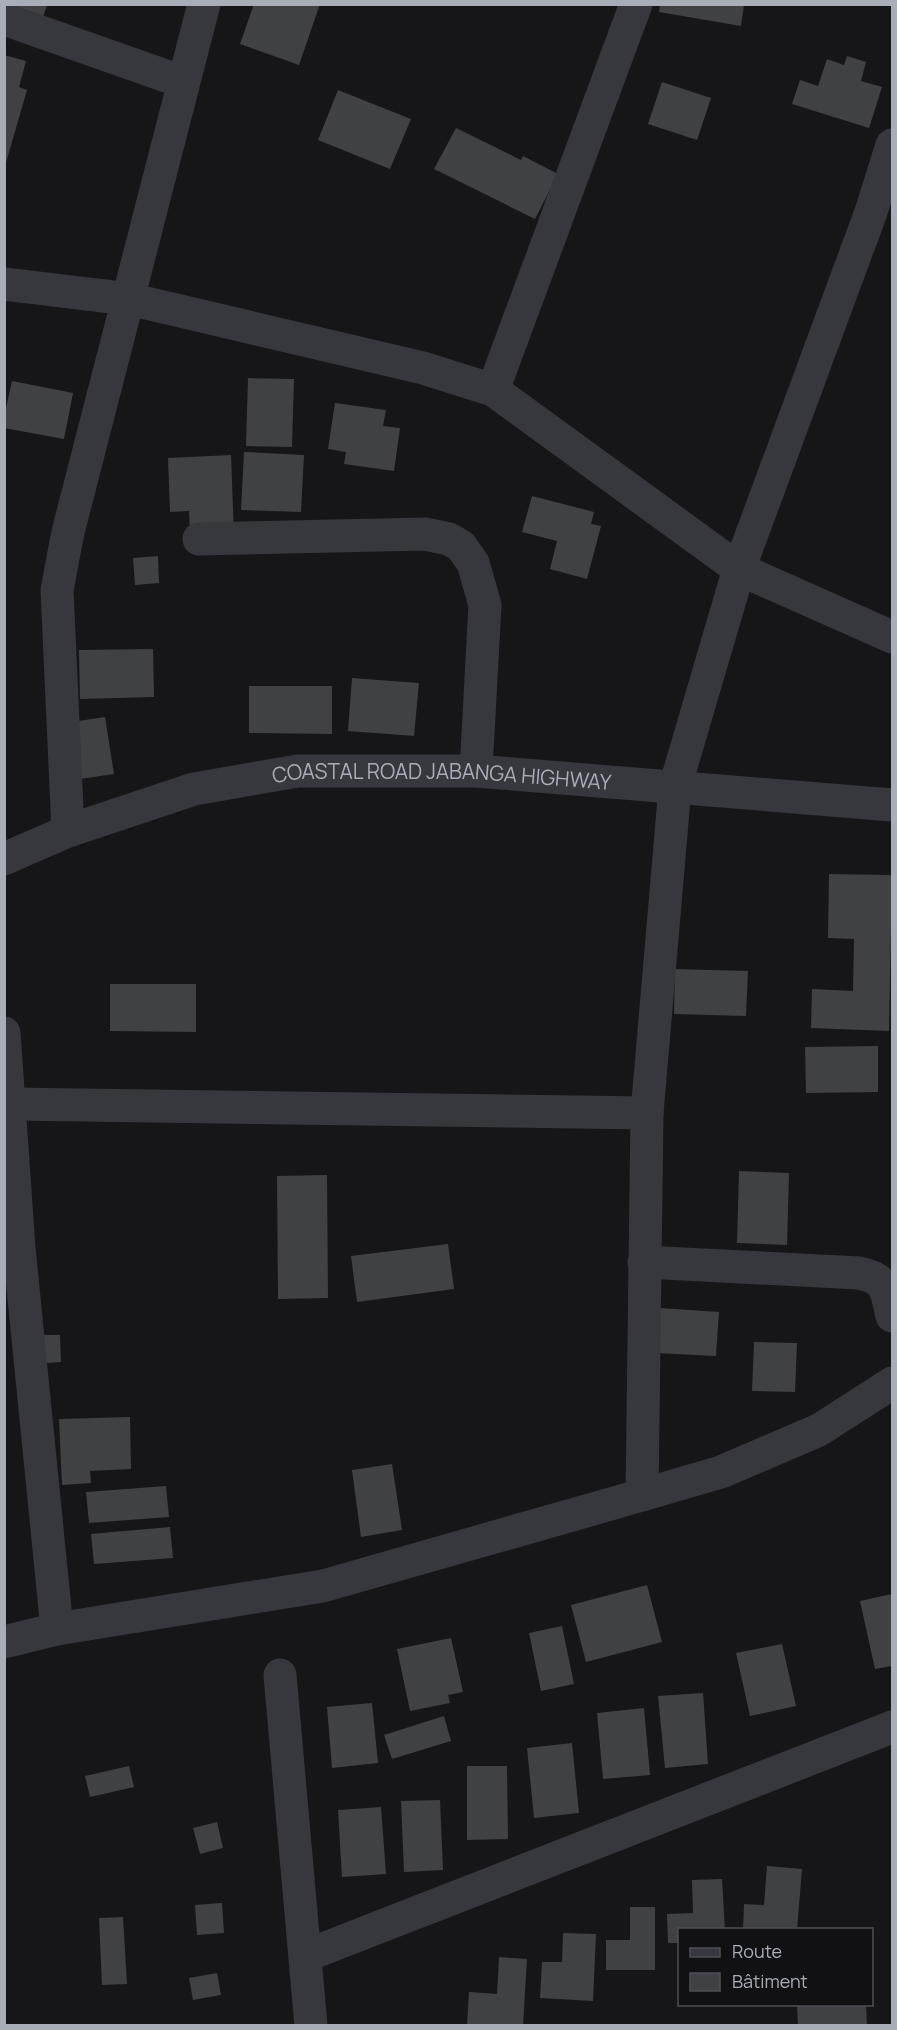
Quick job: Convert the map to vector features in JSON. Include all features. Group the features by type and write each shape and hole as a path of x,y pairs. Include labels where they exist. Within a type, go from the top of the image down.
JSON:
{"street":[{"path":"68,831 57,590 68,532 204,4"},
{"path":"493,390 636,4"},
{"path":"4,19 183,82"},
{"path":"642,1496 647,1113 675,788 739,568 871,212 892,145"},
{"path":"4,284 129,299 423,368 493,390 739,568 892,637"},
{"path":"199,539 425,534 449,539 461,546 473,563 484,605 476,771"},
{"name":"COASTAL ROAD JABANGA HIGHWAY","path":"4,859 68,831 194,789 298,771 476,771 892,805"},
{"path":"4,1033 10,1104 12,1250 57,1629"},
{"path":"10,1104 647,1113"},
{"path":"644,1262 860,1273 873,1276 885,1287 892,1316"},
{"path":"4,1642 57,1629 323,1586 642,1496 722,1472 819,1430 892,1383"},
{"path":"280,1675 311,2025"},
{"path":"305,1956 892,1734"}],"building":[{"path":"254,4 320,4 299,65 240,44"},
{"path":"4,5 47,5 42,20"},
{"path":"660,5 744,5 741,26 659,12"},
{"path":"4,55 26,61 19,87 27,90 5,166"},
{"path":"847,56 866,62 861,81 882,87 869,128 792,104 800,80 818,86 827,59 844,65"},
{"path":"662,82 711,98 697,140 648,124"},
{"path":"338,90 411,119 390,169 318,140"},
{"path":"456,128 521,160 523,156 558,174 535,219 434,169"},
{"path":"248,378 294,379 292,447 246,446"},
{"path":"12,381 73,393 64,439 4,428 4,417"},
{"path":"335,403 386,410 383,426 400,428 394,471 344,464 346,452 328,449"},
{"path":"244,452 304,455 301,512 241,510"},
{"path":"231,455 234,536 190,531 189,511 170,512 168,458"},
{"path":"532,496 594,512 591,524 601,526 587,579 550,569 557,541 522,532"},
{"path":"158,556 159,583 135,585 133,558"},
{"path":"153,649 154,697 80,699 79,650"},
{"path":"352,678 419,683 414,736 348,731"},
{"path":"249,686 332,686 332,734 249,733"},
{"path":"105,717 114,774 80,779 72,722"},
{"path":"829,874 892,875 889,1031 811,1028 812,989 853,991 854,939 828,938"},
{"path":"675,969 748,971 746,1016 674,1014"},
{"path":"110,984 196,984 196,1032 110,1031"},
{"path":"878,1046 878,1092 806,1093 805,1047"},
{"path":"739,1171 789,1173 787,1245 737,1243"},
{"path":"327,1175 328,1298 278,1299 277,1176"},
{"path":"448,1244 454,1289 357,1302 351,1256"},
{"path":"659,1308 719,1312 716,1356 656,1353"},
{"path":"32,1335 60,1335 61,1362 33,1364"},
{"path":"754,1342 797,1343 795,1392 752,1391"},
{"path":"130,1417 131,1469 90,1471 91,1483 62,1485 59,1419"},
{"path":"392,1464 402,1530 361,1537 352,1470"},
{"path":"166,1486 169,1517 89,1523 86,1492"},
{"path":"170,1527 173,1558 94,1564 91,1534"},
{"path":"647,1585 662,1642 586,1662 571,1605"},
{"path":"892,1594 892,1666 875,1669 860,1601"},
{"path":"562,1626 574,1684 541,1691 529,1633"},
{"path":"451,1638 463,1692 448,1695 450,1703 410,1711 397,1649"},
{"path":"782,1644 796,1706 750,1716 736,1653"},
{"path":"703,1693 708,1764 665,1768 658,1696"},
{"path":"372,1703 378,1763 332,1768 327,1707"},
{"path":"644,1708 650,1775 603,1779 597,1713"},
{"path":"444,1716 451,1741 392,1759 384,1735"},
{"path":"572,1743 579,1813 534,1818 527,1748"},
{"path":"129,1766 134,1787 90,1797 85,1776"},
{"path":"467,1766 507,1766 508,1839 467,1840"},
{"path":"440,1800 443,1870 404,1872 401,1801"},
{"path":"381,1807 386,1874 342,1877 338,1810"},
{"path":"217,1822 223,1848 200,1854 193,1828"},
{"path":"767,1866 802,1869 797,1928 743,1928 744,1904 764,1905"},
{"path":"722,1879 725,1928 678,1928 678,1943 668,1943 667,1914 693,1913 692,1880"},
{"path":"222,1903 224,1933 197,1935 195,1905"},
{"path":"630,1907 655,1907 655,1970 606,1970 606,1940 630,1940"},
{"path":"123,1917 127,1984 102,1985 99,1918"},
{"path":"563,1933 596,1934 593,2001 540,1998 542,1962 562,1962"},
{"path":"499,1957 527,1959 523,2026 467,2025 469,1992 497,1994"},
{"path":"217,1973 221,1995 193,2000 189,1978"},
{"path":"797,2006 866,2006 867,2026 798,2026"}]}
